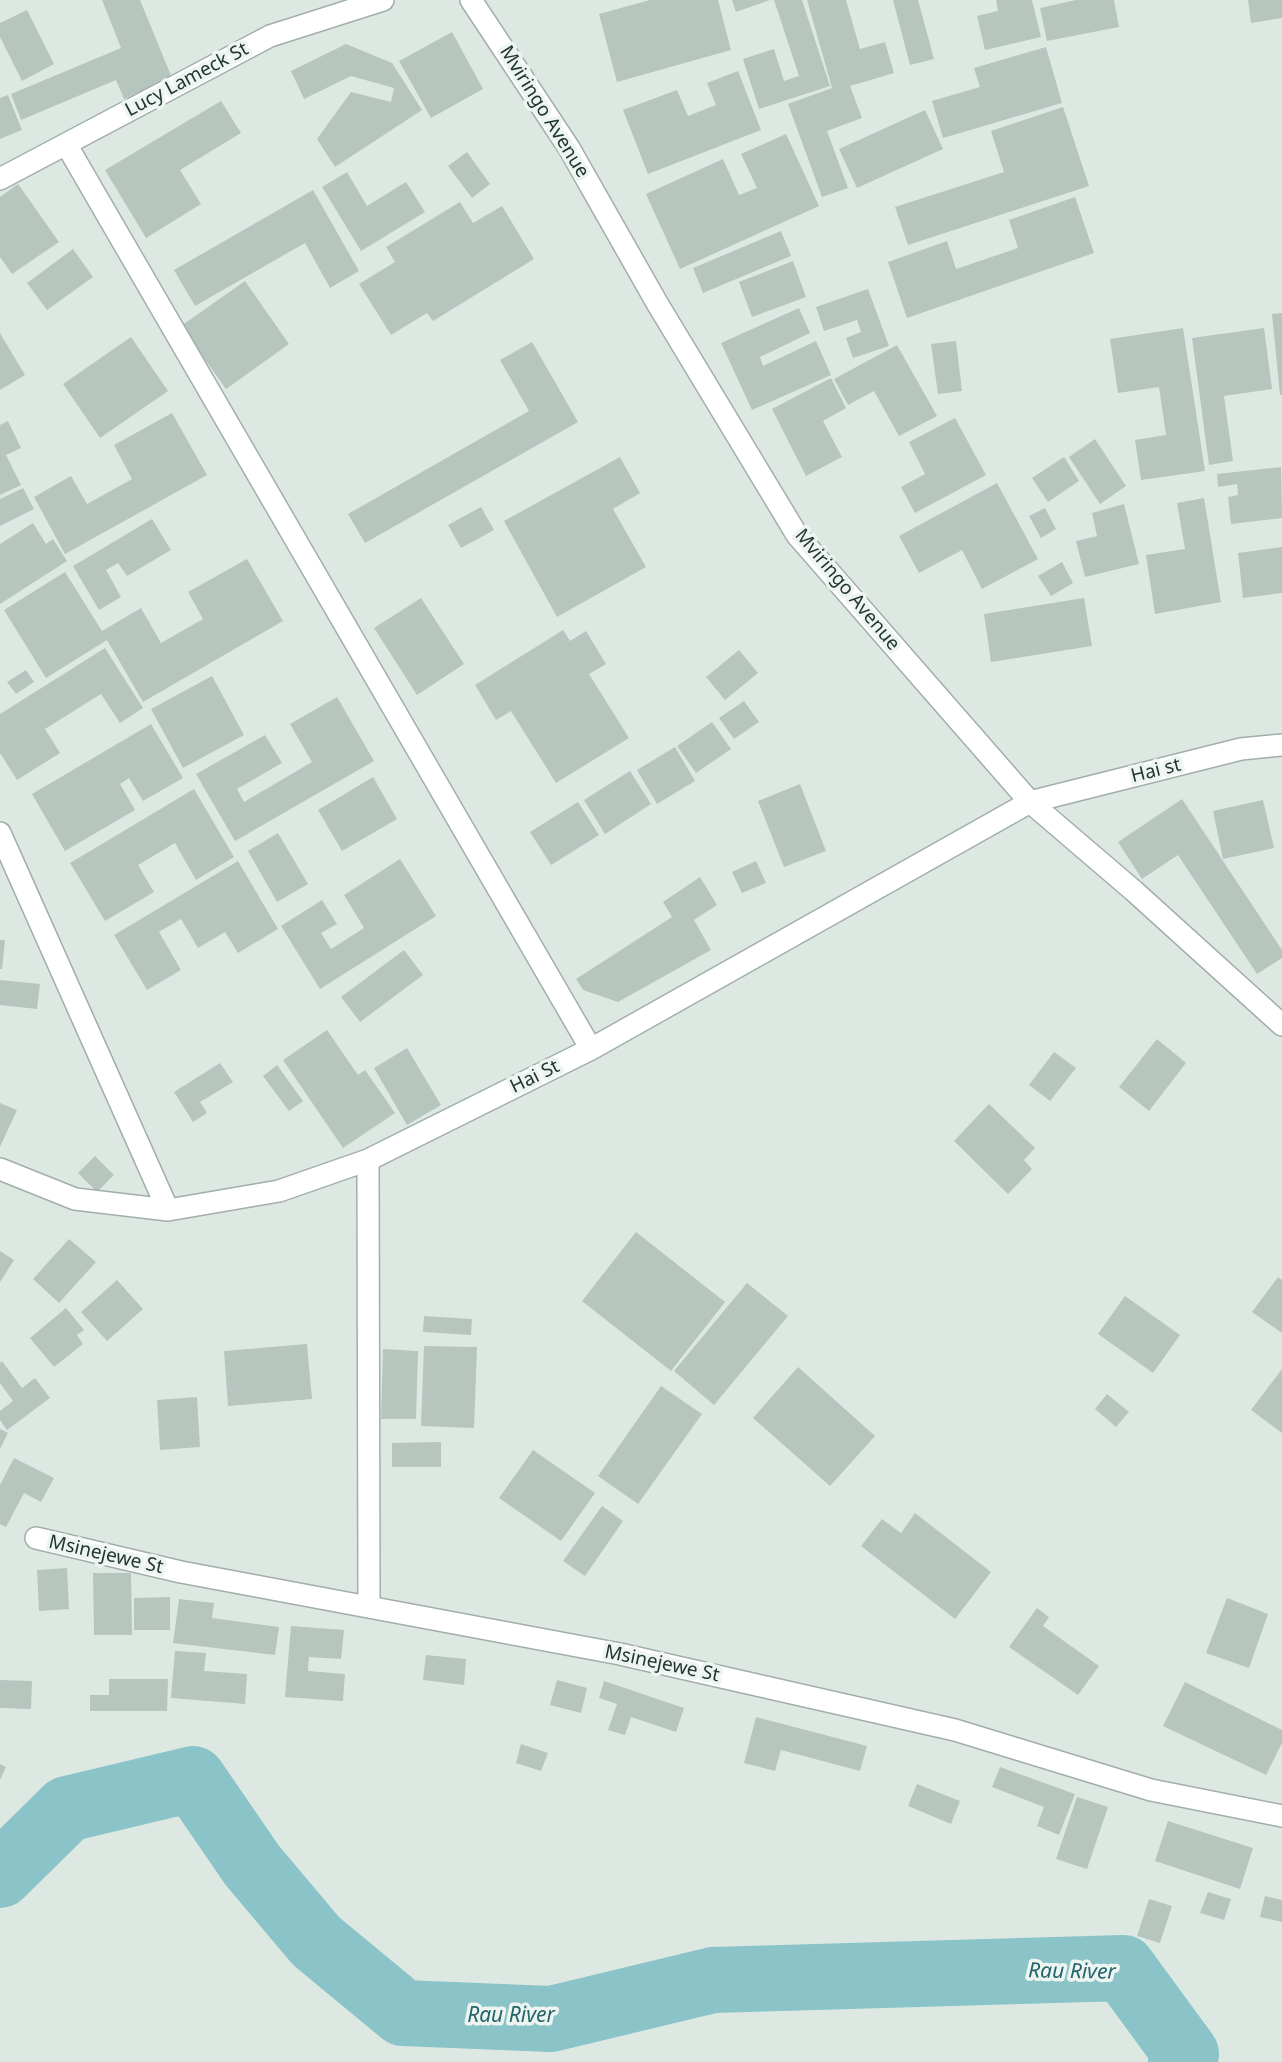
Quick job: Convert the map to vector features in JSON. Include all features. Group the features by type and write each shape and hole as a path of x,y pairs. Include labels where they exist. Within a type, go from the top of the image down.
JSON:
{"street":[{"name":"Lucy Lameck St","path":"0,179 270,36 383,0"},
{"name":"Mviringo Avenue","path":"471,0 569,148 657,303 797,536 1030,802 1134,891 1282,1026"},
{"path":"66,144 591,1049"},
{"name":"Hai st","path":"1030,802 1241,750 1282,745"},
{"name":"Hai St","path":"0,1169 75,1199 168,1210 279,1191 368,1160 591,1049 1030,802"},
{"path":"0,833 168,1210"},
{"path":"368,1160 369,1607"},
{"name":"Msinejewe St","path":"36,1538 181,1573 620,1654 942,1727 1151,1790 1282,1816"}],"building":[{"path":"102,0 140,0 172,78 124,99 116,80 21,120 11,94 121,48"},
{"path":"650,0 718,0 731,50 617,82 599,14"},
{"path":"732,0 770,0 736,12"},
{"path":"774,0 802,0 830,86 759,109 743,59 774,49 784,81 799,76"},
{"path":"807,0 846,0 860,49 885,42 894,73 850,86 862,118 827,131 848,188 822,197 788,104 832,88"},
{"path":"893,0 918,0 934,59 910,65"},
{"path":"996,0 1032,0 1041,37 985,50 977,16 998,11"},
{"path":"1076,0 1114,0 1119,27 1047,41 1040,8"},
{"path":"1248,0 1282,0 1282,18 1251,23"},
{"path":"27,10 54,64 22,81 0,37 0,23"},
{"path":"452,32 483,89 431,118 399,61"},
{"path":"346,44 392,63 422,110 335,167 317,139 351,92 391,102 394,88 351,76 304,99 291,71"},
{"path":"1046,47 1062,103 943,138 932,101 980,87 974,68"},
{"path":"738,71 761,130 648,174 623,110 677,90 688,116 716,105 707,83"},
{"path":"8,95 22,130 0,139 0,98"},
{"path":"221,101 241,133 180,170 201,204 146,238 105,170"},
{"path":"1063,107 1089,186 908,245 895,207 1004,172 991,131"},
{"path":"925,110 943,149 857,188 839,149"},
{"path":"786,134 819,206 680,269 646,194 723,159 739,195 757,188 741,154"},
{"path":"467,152 490,184 472,198 448,166"},
{"path":"347,172 367,206 406,182 425,212 361,251 322,187"},
{"path":"18,184 59,242 12,274 0,257 0,197"},
{"path":"313,190 359,271 330,288 305,243 195,306 174,270"},
{"path":"1075,197 1094,253 907,318 888,262 947,241 956,269 1018,248 1009,220"},
{"path":"460,202 473,223 502,206 534,259 433,321 427,313 391,335 359,284 395,262 386,247"},
{"path":"781,231 791,256 703,293 693,268"},
{"path":"73,249 93,277 47,310 27,283"},
{"path":"793,261 806,297 752,317 739,282"},
{"path":"245,281 289,344 226,389 181,326"},
{"path":"868,289 889,346 853,358 846,338 861,332 857,320 824,331 816,307"},
{"path":"799,308 810,333 760,357 763,366 816,341 831,375 752,410 721,343"},
{"path":"1282,313 1282,395 1280,395 1272,314"},
{"path":"1183,328 1205,471 1141,480 1135,440 1166,435 1159,387 1118,393 1110,339"},
{"path":"1264,328 1272,389 1224,396 1233,461 1209,465 1192,338"},
{"path":"0,333 25,375 0,390"},
{"path":"131,337 168,391 100,438 63,384"},
{"path":"956,341 962,391 938,394 931,344"},
{"path":"532,342 578,422 365,543 348,514 529,411 500,360"},
{"path":"897,345 937,416 899,436 874,391 848,405 834,379"},
{"path":"831,378 846,408 823,421 842,457 806,476 772,409"},
{"path":"172,413 207,475 65,554 34,497 71,476 87,504 132,479 114,445"},
{"path":"955,418 986,475 915,513 901,487 925,474 909,442"},
{"path":"8,421 21,448 6,455 21,485 0,495 0,425"},
{"path":"1095,439 1126,486 1100,504 1069,457"},
{"path":"620,457 640,493 613,509 646,567 557,617 504,521"},
{"path":"1064,457 1079,481 1048,502 1032,478"},
{"path":"1281,467 1282,518 1231,524 1228,497 1238,495 1237,484 1218,487 1217,474"},
{"path":"997,483 1038,559 982,589 962,550 919,573 899,536"},
{"path":"23,488 34,509 0,526 0,499"},
{"path":"1204,498 1221,602 1155,614 1146,555 1185,549 1177,503"},
{"path":"1124,504 1139,564 1085,577 1076,541 1097,536 1092,513"},
{"path":"481,507 494,530 461,548 448,525"},
{"path":"1045,508 1056,529 1041,538 1029,516"},
{"path":"152,519 171,550 127,576 118,563 106,570 121,597 99,610 73,566"},
{"path":"33,523 46,544 53,539 67,561 0,604 0,544"},
{"path":"1282,547 1282,593 1243,598 1238,553"},
{"path":"247,559 283,621 143,702 107,640 46,678 4,610 65,572 102,631 141,608 161,643 203,619 188,592"},
{"path":"1062,562 1073,583 1051,596 1038,576"},
{"path":"421,598 464,664 417,695 374,628"},
{"path":"1084,598 1092,646 991,662 984,614"},
{"path":"563,630 570,641 586,631 606,664 589,674 629,738 556,783 511,711 496,720 475,685"},
{"path":"105,648 143,708 120,723 101,694 45,729 60,753 17,780 0,753 0,714"},
{"path":"739,650 758,673 725,700 706,677"},
{"path":"26,670 34,682 16,694 7,682"},
{"path":"212,676 244,735 183,768 151,709"},
{"path":"337,697 374,761 235,841 196,774 265,735 282,763 237,789 244,802 312,762 290,724"},
{"path":"744,701 759,722 734,739 719,718"},
{"path":"712,722 731,749 696,773 677,746"},
{"path":"151,724 183,778 143,801 129,778 120,784 135,810 65,851 32,794"},
{"path":"675,747 695,781 657,804 637,770"},
{"path":"630,771 651,804 605,834 584,800"},
{"path":"373,777 397,819 342,851 318,810"},
{"path":"800,784 826,851 784,867 758,801"},
{"path":"194,789 234,857 196,880 175,843 138,865 154,892 105,921 70,863"},
{"path":"1182,799 1282,950 1282,958 1257,974 1178,855 1142,879 1118,842"},
{"path":"1263,800 1274,848 1223,859 1213,811"},
{"path":"578,802 599,835 551,865 530,832"},
{"path":"278,833 308,884 277,902 248,851"},
{"path":"400,859 436,916 320,989 281,926 322,900 337,924 321,933 331,949 364,928 344,895"},
{"path":"238,861 278,929 238,953 225,932 198,948 181,919 159,932 181,970 147,990 114,935"},
{"path":"756,861 766,883 742,893 732,872"},
{"path":"700,877 717,905 694,920 711,950 618,1002 583,990 576,979 672,917 663,902"},
{"path":"0,940 5,940 2,969 0,969"},
{"path":"404,950 423,975 360,1022 341,997"},
{"path":"0,980 40,984 37,1009 0,1005"},
{"path":"327,1030 358,1075 365,1070 395,1113 343,1148 283,1060"},
{"path":"1157,1039 1186,1063 1149,1111 1119,1087"},
{"path":"407,1048 441,1105 407,1125 374,1068"},
{"path":"1054,1052 1076,1068 1050,1101 1029,1085"},
{"path":"220,1063 233,1082 200,1102 207,1113 193,1122 174,1092"},
{"path":"277,1065 303,1101 289,1111 263,1076"},
{"path":"0,1103 17,1110 0,1147"},
{"path":"989,1104 1035,1148 1024,1160 1032,1169 1008,1194 954,1141"},
{"path":"95,1156 114,1175 97,1192 78,1173"},
{"path":"636,1232 725,1302 671,1371 582,1301"},
{"path":"69,1239 96,1262 59,1303 33,1279"},
{"path":"0,1251 14,1260 0,1282"},
{"path":"1278,1277 1282,1280 1282,1333 1252,1312"},
{"path":"117,1280 143,1309 107,1341 81,1312"},
{"path":"747,1283 788,1316 714,1405 674,1371"},
{"path":"1125,1296 1180,1335 1153,1373 1098,1334"},
{"path":"66,1308 84,1330 77,1335 83,1344 54,1367 30,1338"},
{"path":"424,1316 472,1319 471,1335 423,1332"},
{"path":"307,1344 312,1399 228,1406 224,1351"},
{"path":"424,1346 477,1347 474,1428 421,1426"},
{"path":"383,1349 418,1351 416,1419 381,1419"},
{"path":"2,1361 22,1388 35,1378 50,1398 7,1430 0,1420 0,1411 13,1401 0,1383"},
{"path":"798,1367 875,1436 830,1486 753,1418"},
{"path":"1282,1369 1282,1433 1251,1410"},
{"path":"661,1386 702,1414 638,1504 598,1476"},
{"path":"1107,1394 1129,1412 1116,1427 1095,1409"},
{"path":"197,1397 200,1447 160,1450 157,1400"},
{"path":"0,1429 8,1433 0,1449"},
{"path":"441,1442 441,1467 392,1467 392,1443"},
{"path":"533,1450 595,1493 561,1541 499,1498"},
{"path":"14,1458 54,1478 41,1502 24,1493 6,1527 0,1524 0,1485"},
{"path":"602,1506 623,1521 585,1576 563,1561"},
{"path":"915,1513 991,1572 955,1619 861,1546 882,1519 901,1533"},
{"path":"67,1568 69,1609 39,1611 37,1570"},
{"path":"93,1573 131,1573 132,1635 94,1635"},
{"path":"170,1597 170,1630 134,1630 134,1598"},
{"path":"1227,1598 1268,1614 1249,1668 1206,1653"},
{"path":"179,1599 214,1603 212,1618 279,1627 275,1655 173,1643"},
{"path":"1037,1608 1049,1617 1043,1626 1099,1666 1078,1695 1009,1647"},
{"path":"291,1626 344,1630 341,1659 309,1657 308,1671 345,1674 343,1701 285,1697"},
{"path":"175,1651 206,1653 204,1671 247,1674 245,1704 171,1698"},
{"path":"426,1655 466,1659 464,1685 423,1680"},
{"path":"109,1679 168,1679 167,1711 90,1711 90,1695 109,1695"},
{"path":"0,1680 32,1681 31,1709 0,1708"},
{"path":"557,1680 587,1688 581,1713 550,1705"},
{"path":"604,1681 684,1708 676,1732 631,1717 625,1735 608,1730 617,1704 599,1698"},
{"path":"1185,1682 1282,1730 1282,1743 1266,1775 1163,1726"},
{"path":"756,1717 867,1746 860,1771 781,1750 775,1771 744,1763"},
{"path":"521,1744 548,1753 541,1771 516,1763"},
{"path":"0,1764 6,1767 0,1780"},
{"path":"1000,1767 1075,1794 1059,1835 1037,1826 1044,1807 992,1787"},
{"path":"917,1784 960,1801 951,1824 908,1806"},
{"path":"1077,1797 1108,1807 1087,1869 1056,1859"},
{"path":"1168,1821 1253,1848 1240,1889 1155,1861"},
{"path":"1208,1892 1231,1899 1224,1920 1200,1913"},
{"path":"1265,1896 1282,1900 1282,1922 1260,1917"},
{"path":"1149,1899 1172,1906 1160,1943 1137,1936"}],"waterway":[{"name":"Rau River","path":"0,1875 67,1809 193,1779 252,1865 316,1941 403,2013 551,2019 713,1980 1123,1968 1186,2054 1181,2062"}]}
